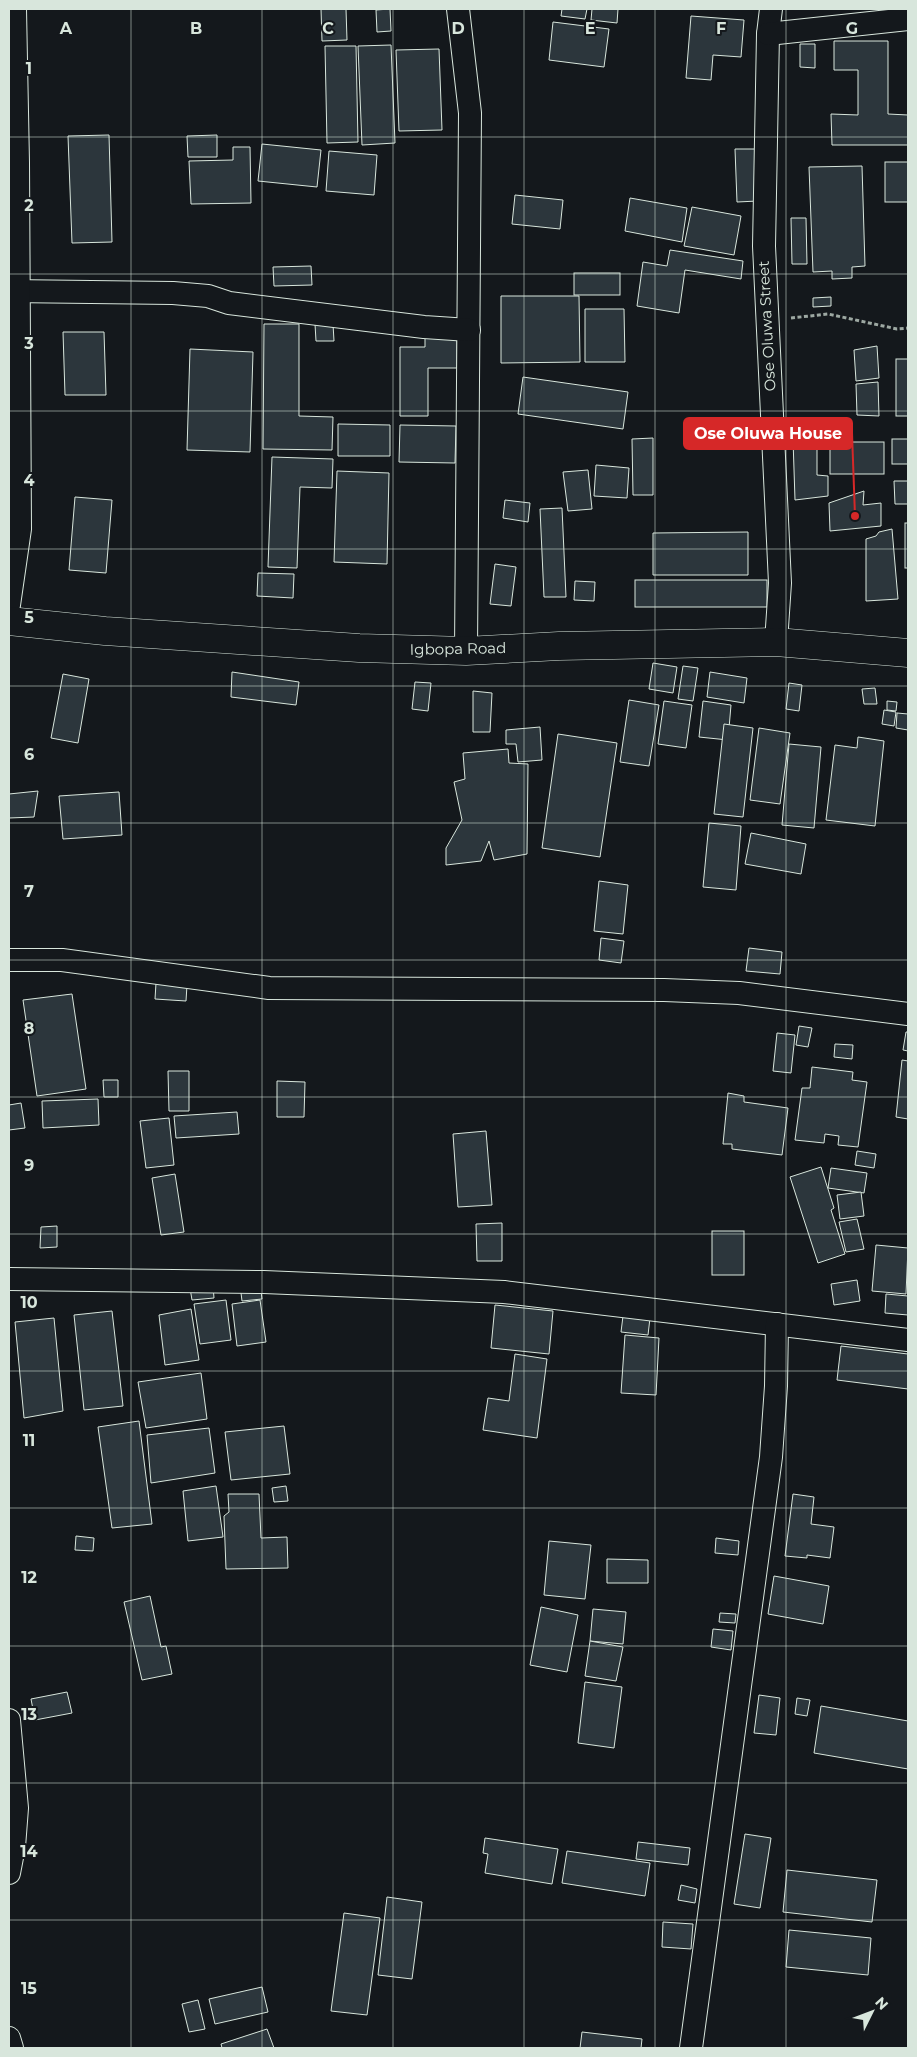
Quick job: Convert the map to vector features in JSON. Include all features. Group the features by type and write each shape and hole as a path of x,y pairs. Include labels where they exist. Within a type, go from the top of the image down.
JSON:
{"street":[{"path":"9,605 20,529 14,291 18,163 15,9"},
{"path":"458,9 470,113 466,651"},
{"name":"Ose Oluwa Street","path":"771,9 768,34 764,246 780,583 776,642"},
{"path":"768,34 908,18"},
{"path":"14,291 173,293 208,296 229,303 424,328 469,330"},
{"name":"Igbopa Road","path":"9,621 105,631 359,648 466,651 684,642 776,642 908,653"},
{"path":"9,960 62,960 213,982 269,988 644,990 739,993 908,1014"},
{"path":"9,1279 264,1282 504,1292 908,1340"},
{"path":"691,2048 771,1457 776,1386 777,1324"},
{"path":"9,1720 17,1808 14,1847 9,1873"},
{"path":"9,2038 12,2048"}],"path":[{"path":"767,321 828,314 897,329 908,328"}],"building":[{"path":"321,9 346,9 347,40 322,41"},
{"path":"390,9 391,31 377,32 376,10"},
{"path":"562,9 587,9 585,19 561,16"},
{"path":"592,9 618,9 617,23 591,20"},
{"path":"691,16 744,20 741,57 713,55 711,80 686,78"},
{"path":"553,22 609,29 604,67 549,60"},
{"path":"834,41 888,41 888,114 908,115 908,145 832,145 831,114 858,115 858,70 834,70"},
{"path":"800,44 815,44 815,68 800,67"},
{"path":"391,45 395,143 362,145 358,46"},
{"path":"325,46 356,46 358,142 327,143"},
{"path":"439,49 442,130 399,131 396,50"},
{"path":"109,135 112,242 72,243 68,136"},
{"path":"217,135 217,157 188,157 187,136"},
{"path":"262,144 321,150 317,187 258,181"},
{"path":"233,147 250,147 251,203 191,204 189,161 233,160"},
{"path":"735,149 756,149 758,201 737,202"},
{"path":"329,151 377,155 374,195 326,191"},
{"path":"885,162 908,162 908,202 885,202"},
{"path":"862,166 865,266 852,267 852,278 832,279 832,271 813,272 809,167"},
{"path":"515,195 563,200 560,229 512,224"},
{"path":"630,198 687,208 682,242 625,231"},
{"path":"692,207 741,216 734,255 684,246"},
{"path":"791,218 806,218 807,264 792,264"},
{"path":"670,250 743,261 741,279 685,270 679,313 637,306 643,262 667,266"},
{"path":"311,266 312,285 274,286 273,267"},
{"path":"574,273 620,273 620,295 574,295"},
{"path":"501,296 579,296 580,362 501,363"},
{"path":"831,297 831,306 813,307 813,298"},
{"path":"585,309 624,309 625,362 585,362"},
{"path":"264,324 299,324 299,416 333,417 332,450 263,449"},
{"path":"315,324 333,324 334,341 316,341"},
{"path":"63,332 104,332 106,395 65,395"},
{"path":"425,336 457,336 457,368 428,368 428,416 400,416 400,347 425,347"},
{"path":"877,346 879,378 856,381 854,350"},
{"path":"190,349 253,352 250,452 187,450"},
{"path":"896,359 908,359 908,416 896,416"},
{"path":"523,377 628,392 623,429 518,414"},
{"path":"878,382 879,416 857,415 856,384"},
{"path":"338,424 390,425 390,456 338,456"},
{"path":"400,425 456,426 455,463 399,462"},
{"path":"653,438 653,495 633,495 632,439"},
{"path":"817,438 817,475 828,476 828,496 795,500 793,439"},
{"path":"892,439 908,439 908,464 892,464"},
{"path":"830,442 884,442 884,474 830,474"},
{"path":"272,457 333,459 332,488 300,487 297,568 268,567"},
{"path":"596,465 629,468 627,498 594,496"},
{"path":"588,470 592,509 568,511 563,472"},
{"path":"337,471 389,473 387,564 334,562"},
{"path":"894,481 908,481 908,504 895,504"},
{"path":"864,491 863,505 881,503 881,526 830,531 829,503"},
{"path":"75,497 112,500 106,573 69,570"},
{"path":"505,500 530,503 528,522 503,518"},
{"path":"562,508 566,597 544,597 540,509"},
{"path":"905,523 908,523 908,568 905,568"},
{"path":"892,529 898,599 866,601 866,539 876,536 879,532"},
{"path":"748,532 748,575 653,575 653,533"},
{"path":"495,564 516,567 511,606 490,604"},
{"path":"258,573 294,574 293,598 257,596"},
{"path":"635,580 767,580 767,607 635,607"},
{"path":"575,581 595,582 594,601 574,600"},
{"path":"653,663 677,667 673,693 649,689"},
{"path":"683,666 698,668 693,701 678,699"},
{"path":"232,672 299,682 296,705 231,697"},
{"path":"710,672 747,678 744,703 707,697"},
{"path":"63,674 89,679 78,743 51,738"},
{"path":"415,682 431,683 428,711 412,709"},
{"path":"789,683 802,685 799,711 786,709"},
{"path":"875,688 877,704 864,704 862,689"},
{"path":"473,691 492,693 490,732 473,732"},
{"path":"629,700 659,705 649,766 620,762"},
{"path":"664,701 692,705 686,748 658,744"},
{"path":"703,701 731,705 728,740 699,737"},
{"path":"887,701 897,702 896,711 887,710"},
{"path":"884,710 896,712 894,726 882,724"},
{"path":"897,713 908,714 908,730 896,728"},
{"path":"724,724 753,728 743,817 714,814"},
{"path":"540,727 542,760 518,762 516,744 506,744 506,730"},
{"path":"759,728 790,733 780,804 750,800"},
{"path":"558,734 617,743 600,857 542,848"},
{"path":"858,737 884,741 875,826 826,820 835,745 857,748"},
{"path":"789,744 821,747 814,828 782,825"},
{"path":"508,749 509,763 528,764 527,854 494,860 489,841 481,861 446,865 446,848 462,820 454,782 465,779 463,753"},
{"path":"38,791 34,817 9,818 9,794"},
{"path":"119,792 122,835 63,839 59,796"},
{"path":"709,823 741,826 736,890 703,887"},
{"path":"751,833 806,844 801,874 745,864"},
{"path":"599,881 628,885 623,934 594,931"},
{"path":"601,938 624,941 621,963 599,960"},
{"path":"749,948 782,952 780,974 746,971"},
{"path":"156,983 187,985 186,1001 155,999"},
{"path":"72,994 86,1089 37,1096 23,1000"},
{"path":"799,1026 812,1028 808,1047 796,1045"},
{"path":"906,1032 908,1032 908,1051 903,1050"},
{"path":"777,1033 795,1035 791,1073 773,1071"},
{"path":"835,1044 853,1045 852,1059 834,1057"},
{"path":"902,1060 908,1061 908,1119 896,1117"},
{"path":"812,1067 853,1072 852,1080 867,1082 858,1147 838,1145 839,1136 825,1134 824,1143 795,1140 802,1088 810,1088"},
{"path":"168,1071 189,1071 189,1111 169,1111"},
{"path":"103,1080 118,1080 118,1097 104,1097"},
{"path":"277,1081 305,1082 304,1117 277,1117"},
{"path":"728,1093 744,1096 744,1102 788,1108 782,1155 732,1149 732,1144 723,1144"},
{"path":"98,1099 99,1125 43,1128 42,1101"},
{"path":"21,1103 25,1128 9,1130 9,1105"},
{"path":"237,1112 239,1134 176,1138 174,1116"},
{"path":"169,1118 174,1165 146,1168 140,1121"},
{"path":"486,1131 492,1205 458,1207 453,1134"},
{"path":"857,1151 876,1154 874,1168 855,1165"},
{"path":"821,1167 834,1208 831,1210 845,1254 818,1263 790,1177"},
{"path":"831,1168 867,1173 864,1193 828,1188"},
{"path":"175,1174 184,1232 161,1235 152,1178"},
{"path":"861,1192 864,1216 840,1219 837,1195"},
{"path":"857,1219 864,1249 846,1252 839,1222"},
{"path":"502,1223 502,1261 477,1261 476,1224"},
{"path":"57,1226 57,1247 40,1248 41,1227"},
{"path":"712,1231 744,1231 744,1275 712,1275"},
{"path":"876,1245 908,1248 906,1294 872,1291"},
{"path":"857,1280 860,1301 834,1305 831,1284"},
{"path":"260,1283 262,1299 242,1301 240,1285"},
{"path":"213,1286 214,1298 192,1300 190,1288"},
{"path":"886,1294 908,1296 908,1315 885,1313"},
{"path":"226,1300 231,1340 200,1344 194,1304"},
{"path":"260,1300 266,1342 237,1346 232,1304"},
{"path":"495,1305 553,1311 549,1354 491,1348"},
{"path":"191,1309 199,1360 165,1365 159,1315"},
{"path":"112,1311 123,1406 84,1410 74,1315"},
{"path":"623,1316 650,1318 648,1335 621,1332"},
{"path":"54,1318 63,1411 24,1418 15,1322"},
{"path":"625,1335 659,1338 656,1395 621,1393"},
{"path":"841,1346 908,1354 908,1389 837,1380"},
{"path":"515,1354 547,1359 537,1438 483,1430 488,1398 509,1401"},
{"path":"201,1373 207,1419 146,1428 138,1382"},
{"path":"139,1421 152,1524 112,1528 98,1427"},
{"path":"284,1426 290,1474 231,1480 225,1432"},
{"path":"209,1428 215,1473 151,1483 147,1435"},
{"path":"216,1486 223,1537 188,1541 183,1491"},
{"path":"286,1486 288,1501 274,1502 272,1488"},
{"path":"228,1494 259,1494 261,1538 287,1537 288,1568 226,1569 224,1516 229,1512"},
{"path":"793,1494 814,1497 811,1524 834,1527 830,1558 807,1555 807,1558 785,1556"},
{"path":"76,1536 94,1538 93,1551 75,1550"},
{"path":"716,1538 739,1541 738,1555 715,1553"},
{"path":"549,1541 591,1545 585,1599 544,1595"},
{"path":"607,1559 648,1560 648,1583 607,1583"},
{"path":"774,1576 829,1586 823,1624 768,1614"},
{"path":"150,1596 161,1647 166,1646 172,1674 142,1680 124,1602"},
{"path":"541,1607 578,1615 567,1672 530,1665"},
{"path":"593,1609 626,1612 623,1644 590,1641"},
{"path":"720,1613 736,1614 735,1623 719,1622"},
{"path":"713,1629 733,1631 731,1650 711,1647"},
{"path":"590,1641 623,1647 616,1681 585,1676"},
{"path":"585,1682 622,1687 614,1748 578,1743"},
{"path":"67,1692 72,1713 35,1720 31,1699"},
{"path":"759,1695 780,1698 776,1735 754,1733"},
{"path":"797,1698 810,1700 807,1716 795,1714"},
{"path":"821,1706 908,1721 908,1769 814,1753"},
{"path":"745,1834 771,1838 760,1908 734,1904"},
{"path":"485,1838 558,1849 552,1884 485,1873 488,1854 483,1853"},
{"path":"638,1842 690,1848 688,1865 636,1859"},
{"path":"567,1851 650,1863 645,1896 562,1883"},
{"path":"787,1870 877,1880 872,1922 783,1912"},
{"path":"681,1885 697,1889 695,1903 678,1900"},
{"path":"387,1897 422,1902 412,1979 378,1975"},
{"path":"344,1913 380,1918 367,2015 331,2011"},
{"path":"663,1922 693,1924 691,1949 662,1947"},
{"path":"789,1930 871,1938 868,1975 786,1967"},
{"path":"262,1987 268,2012 215,2024 209,1999"},
{"path":"198,2000 205,2029 189,2032 182,2004"},
{"path":"267,2029 274,2048 222,2048 221,2044"},
{"path":"582,2032 642,2039 641,2048 580,2048"}],"place":[{"name":"Ose Oluwa House","path":"855,516"}]}
